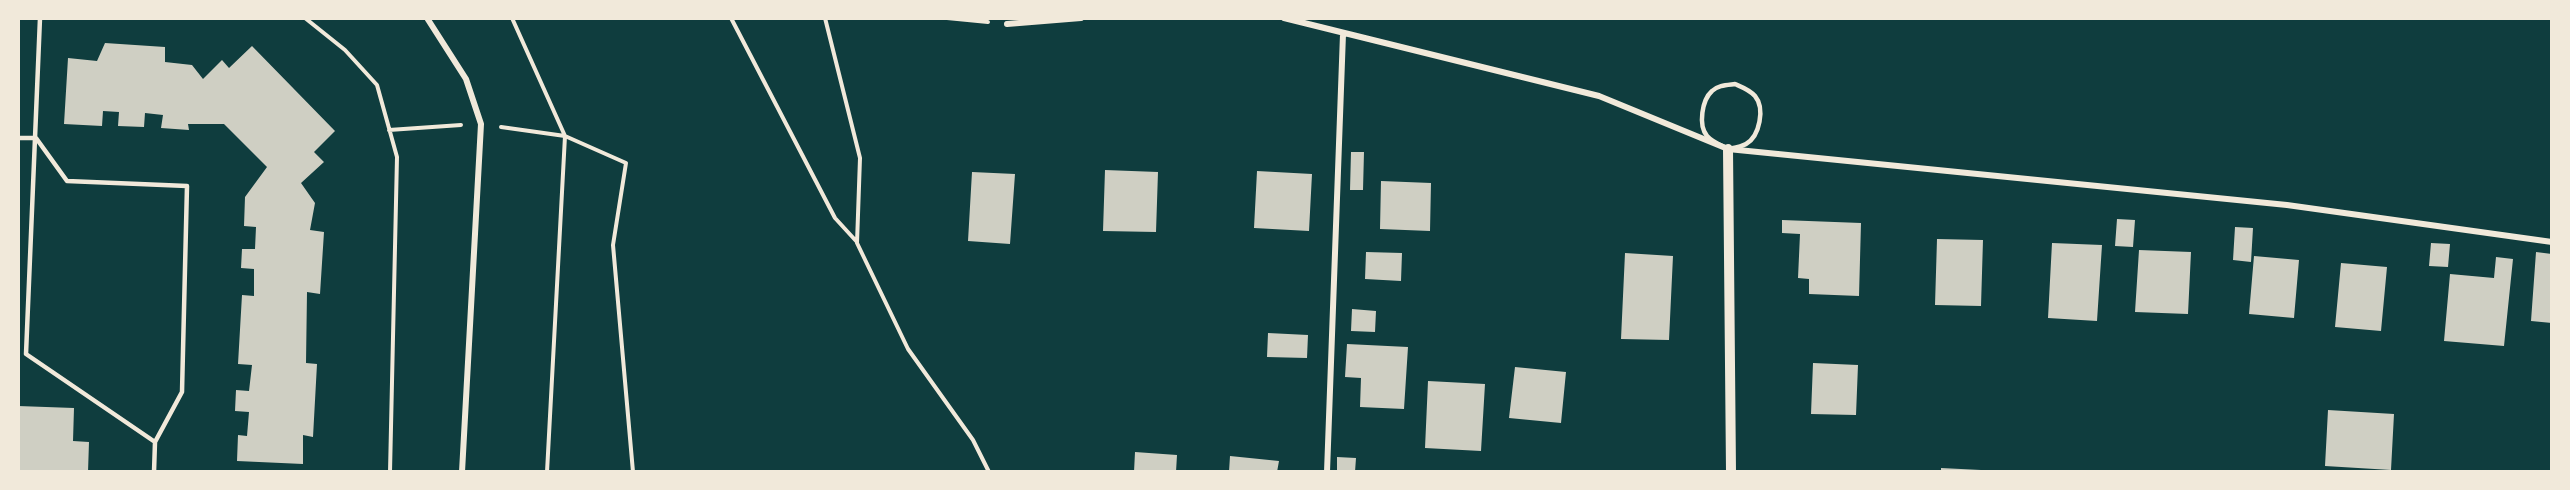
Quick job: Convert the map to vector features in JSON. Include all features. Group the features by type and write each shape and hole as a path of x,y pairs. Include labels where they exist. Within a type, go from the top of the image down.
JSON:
{"street":[{"path":"427,18 466,79 481,124 462,472"},
{"path":"1007,24 1081,18"},
{"path":"1284,18 1599,96 1728,149 2287,206 2552,242"},
{"path":"1327,472 1343,34"},
{"path":"1728,149 1731,472"}],"lane":[{"path":"40,18 26,354 155,441"},
{"path":"1735,84 1755,95 1760,104 1761,115 1754,135 1747,143 1728,149 1707,136 1703,125 1703,111 1712,90 1721,85 1735,84"},
{"path":"18,138 36,138"},
{"path":"36,138 67,181 187,186 182,392 155,441 154,472"}],"path":[{"path":"306,18 345,50 377,85 396,157 390,472"},
{"path":"512,18 565,136 547,472"},
{"path":"731,18 834,218 857,243 908,349 972,440 989,472"},
{"path":"825,18 860,158 857,243"},
{"path":"947,18 1007,24"},
{"path":"389,130 481,124 565,136 626,163 613,245 633,472"}],"building":[{"path":"105,43 165,47 165,62 192,65 203,79 222,60 229,68 252,46 335,131 314,152 324,162 301,183 315,203 310,230 324,232 320,294 307,292 306,363 317,364 313,437 303,435 303,464 237,461 238,435 247,436 249,412 235,411 236,390 249,391 252,365 238,364 242,295 254,296 254,269 241,268 242,249 255,249 256,227 244,226 245,197 267,167 224,124 188,124 189,130 161,128 163,115 145,113 144,127 118,126 119,112 103,111 102,126 64,124 68,58 97,61"},
{"path":"1351,152 1364,152 1363,190 1350,190"},
{"path":"1105,170 1158,172 1156,232 1103,231"},
{"path":"1257,171 1312,174 1309,231 1254,228"},
{"path":"972,172 1015,174 1010,244 968,241"},
{"path":"1381,181 1431,183 1430,231 1380,229"},
{"path":"2117,219 2135,220 2133,247 2115,246"},
{"path":"1782,220 1861,223 1859,296 1809,294 1809,279 1798,278 1800,234 1782,233"},
{"path":"2235,227 2253,228 2251,262 2233,260"},
{"path":"1937,239 1983,240 1981,306 1935,305"},
{"path":"2052,243 2102,245 2097,321 2048,318"},
{"path":"2431,243 2450,244 2448,267 2429,266"},
{"path":"2139,250 2191,252 2188,314 2135,312"},
{"path":"1366,252 1402,253 1401,281 1365,279"},
{"path":"2536,252 2552,254 2552,323 2531,321"},
{"path":"1625,253 1673,256 1669,340 1621,339"},
{"path":"2254,256 2299,260 2294,318 2249,314"},
{"path":"2496,257 2513,259 2504,346 2444,341 2450,274 2494,278"},
{"path":"2341,263 2387,267 2381,331 2335,327"},
{"path":"1352,309 1376,311 1375,332 1351,331"},
{"path":"1268,333 1308,335 1307,358 1267,357"},
{"path":"1347,344 1408,347 1404,409 1360,407 1361,378 1345,377"},
{"path":"1813,363 1858,365 1856,415 1811,414"},
{"path":"1515,367 1566,372 1561,423 1509,418"},
{"path":"1428,381 1485,384 1481,451 1425,448"},
{"path":"18,406 74,408 73,441 89,442 88,472 18,472"},
{"path":"2328,410 2394,414 2391,470 2325,466"},
{"path":"1135,452 1177,455 1176,472 1134,472"},
{"path":"1230,456 1279,461 1277,472 1229,472"},
{"path":"1337,457 1356,458 1355,472 1337,472"},
{"path":"1941,468 1981,470 1981,472 1941,472"}]}
